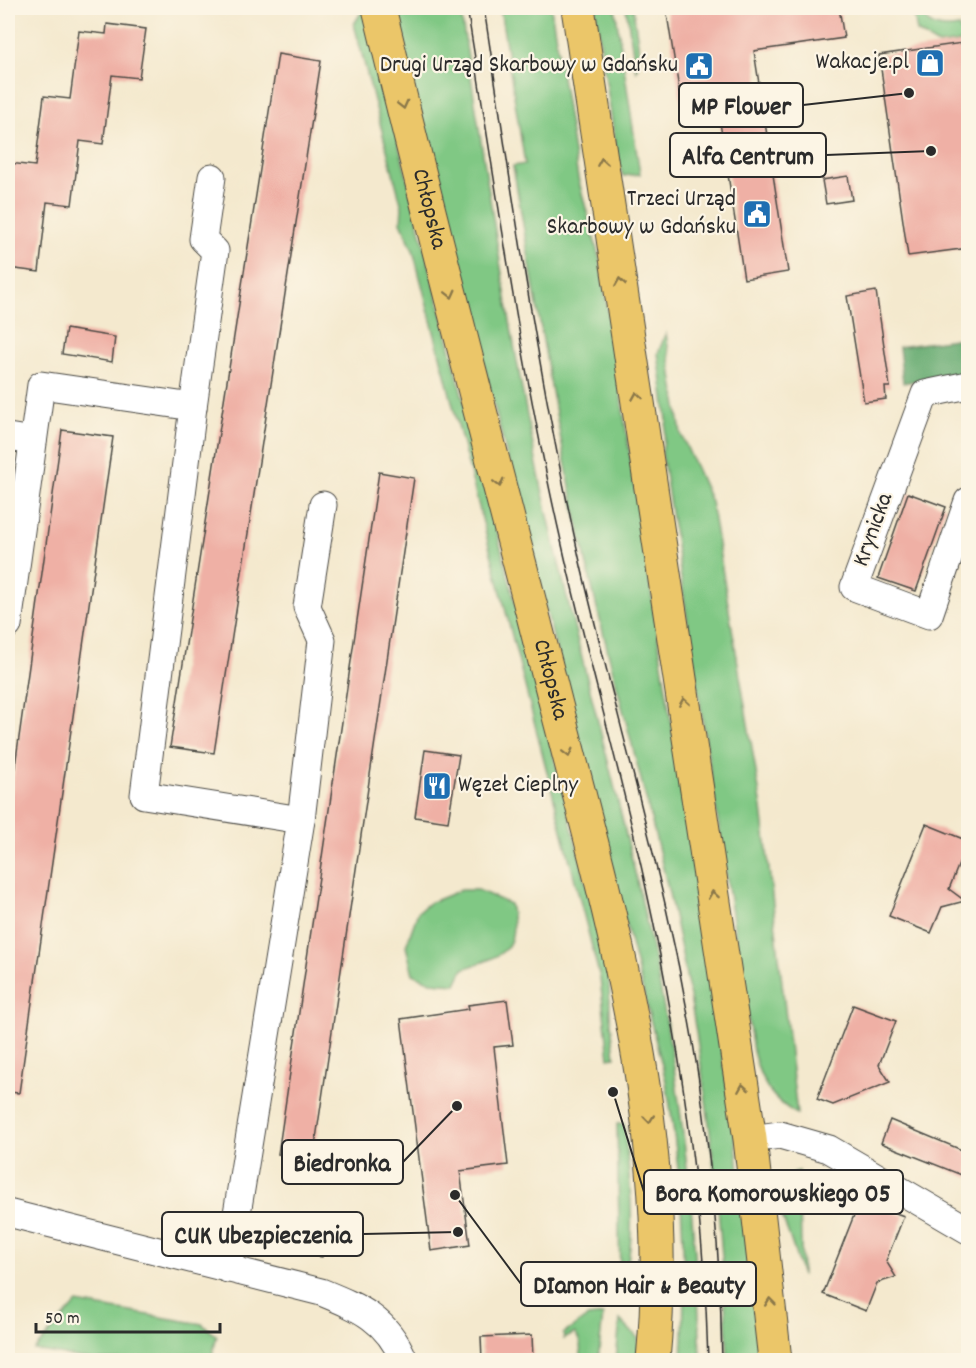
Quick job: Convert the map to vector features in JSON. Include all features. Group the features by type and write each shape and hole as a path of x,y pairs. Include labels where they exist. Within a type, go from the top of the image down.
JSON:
{"main road":[{"name":"Chłopska","path":"379,8 625,975 652,1148 656,1239 653,1360"},
{"path":"578,8 750,1139 775,1360"}],"street":[{"path":"212,177 203,239 214,251 144,795 301,820"},
{"path":"8,625 20,439 41,385 193,406"},
{"name":"Krynicka","path":"969,385 925,394 854,587 929,615 969,501"},
{"path":"228,1269 301,820 322,640 308,607 323,506"},
{"path":"750,1139 780,1135 829,1149 969,1230"},
{"path":"8,1213 321,1292 359,1307 381,1324 404,1360"}],"green space":[{"path":"364,8 609,973 610,1015 615,1057 609,1058 600,978 413,250 401,222 402,207 354,24"},
{"path":"393,8 460,8 501,267 536,461 631,853 665,1011 686,1160 696,1260 701,1360 682,1360 684,1290 682,1220 676,1150 666,1081"},
{"path":"500,8 551,8 578,178 600,261 736,1144 760,1360 728,1360 722,1252 712,1144 688,983 667,883 596,604 565,459 513,166 525,164"},
{"path":"595,8 615,8 640,174 623,176 618,161"},
{"path":"626,8 633,8 640,58 636,72"},
{"path":"913,8 918,8 925,19 934,26 959,27 960,31 968,30 968,41 938,45 917,32"},
{"path":"666,333 681,434 711,502 762,808 797,1114 780,1102 768,1088 759,1071 753,1051 662,453 667,420 658,353"},
{"path":"968,337 968,373 903,383 899,347"},
{"path":"461,890 478,890 510,904 512,932 510,942 498,955 463,969 456,984 431,982 413,974 406,946 418,912 429,903"},
{"path":"617,1124 624,1124 631,1204 630,1249 620,1278"},
{"path":"799,1171 802,1276 778,1199 782,1182"},
{"path":"77,1303 202,1324 217,1336 211,1360 94,1360 34,1350"},
{"path":"603,1315 598,1360 581,1360 580,1342 575,1333 564,1339 563,1334 588,1317"},
{"path":"620,1320 638,1338 639,1360 616,1360"}],"building":[{"path":"666,8 839,8 844,38 754,51 788,272 744,279 717,103 682,108"},
{"path":"107,24 146,29 139,78 112,75 103,144 80,141 72,205 47,202 39,272 8,268 9,163 35,166 44,96 70,99 79,31 106,34"},
{"path":"969,42 969,248 908,256 879,55"},
{"path":"278,54 321,61 214,753 170,747"},
{"path":"848,176 852,200 826,204 822,180"},
{"path":"876,291 890,387 885,387 886,399 864,402 847,296"},
{"path":"66,329 115,337 112,362 62,354"},
{"path":"62,430 113,437 19,1093 8,1092 8,816"},
{"path":"379,472 414,478 313,1159 278,1154"},
{"path":"908,493 946,507 916,591 878,578"},
{"name":"Węzeł Cieplny","path":"425,750 459,755 448,822 415,817"},
{"path":"926,824 968,841 949,889 965,901 942,907 931,933 889,916"},
{"path":"507,1000 513,1045 494,1047 508,1165 460,1171 470,1245 431,1251 401,1019 469,1009 468,1005"},
{"path":"853,1005 896,1021 879,1065 890,1082 833,1105 817,1099"},
{"path":"890,1120 969,1153 969,1178 881,1143"},
{"path":"860,1200 904,1216 886,1261 896,1277 877,1283 866,1311 823,1294"},
{"path":"304,1229 325,1232 322,1257 300,1254"},
{"path":"532,1335 533,1360 482,1360 481,1337"}],"tram line":[{"path":"467,8 510,277 547,478 636,845 680,1064 696,1182 706,1300 708,1360"},
{"path":"484,8 527,288 566,497 591,609 656,865 689,1020 712,1190 722,1360"}],"place":[{"name":"Wakacje.pl","path":"930,63"},
{"name":"Drugi Urząd Skarbowy w Gdańsku","path":"699,66"},
{"name":"MP Flower","path":"909,93"},
{"name":"Alfa Centrum","path":"931,151"},
{"name":"Trzeci Urząd Skarbowy w Gdańsku","path":"757,214"},
{"name":"Węzeł Cieplny","path":"437,786"},
{"name":"Bora Komorowskiego 05","path":"613,1092"},
{"name":"Biedronka","path":"457,1106"},
{"name":"DIamon Hair & Beauty","path":"455,1195"},
{"name":"CUK Ubezpieczenia","path":"458,1232"}]}
